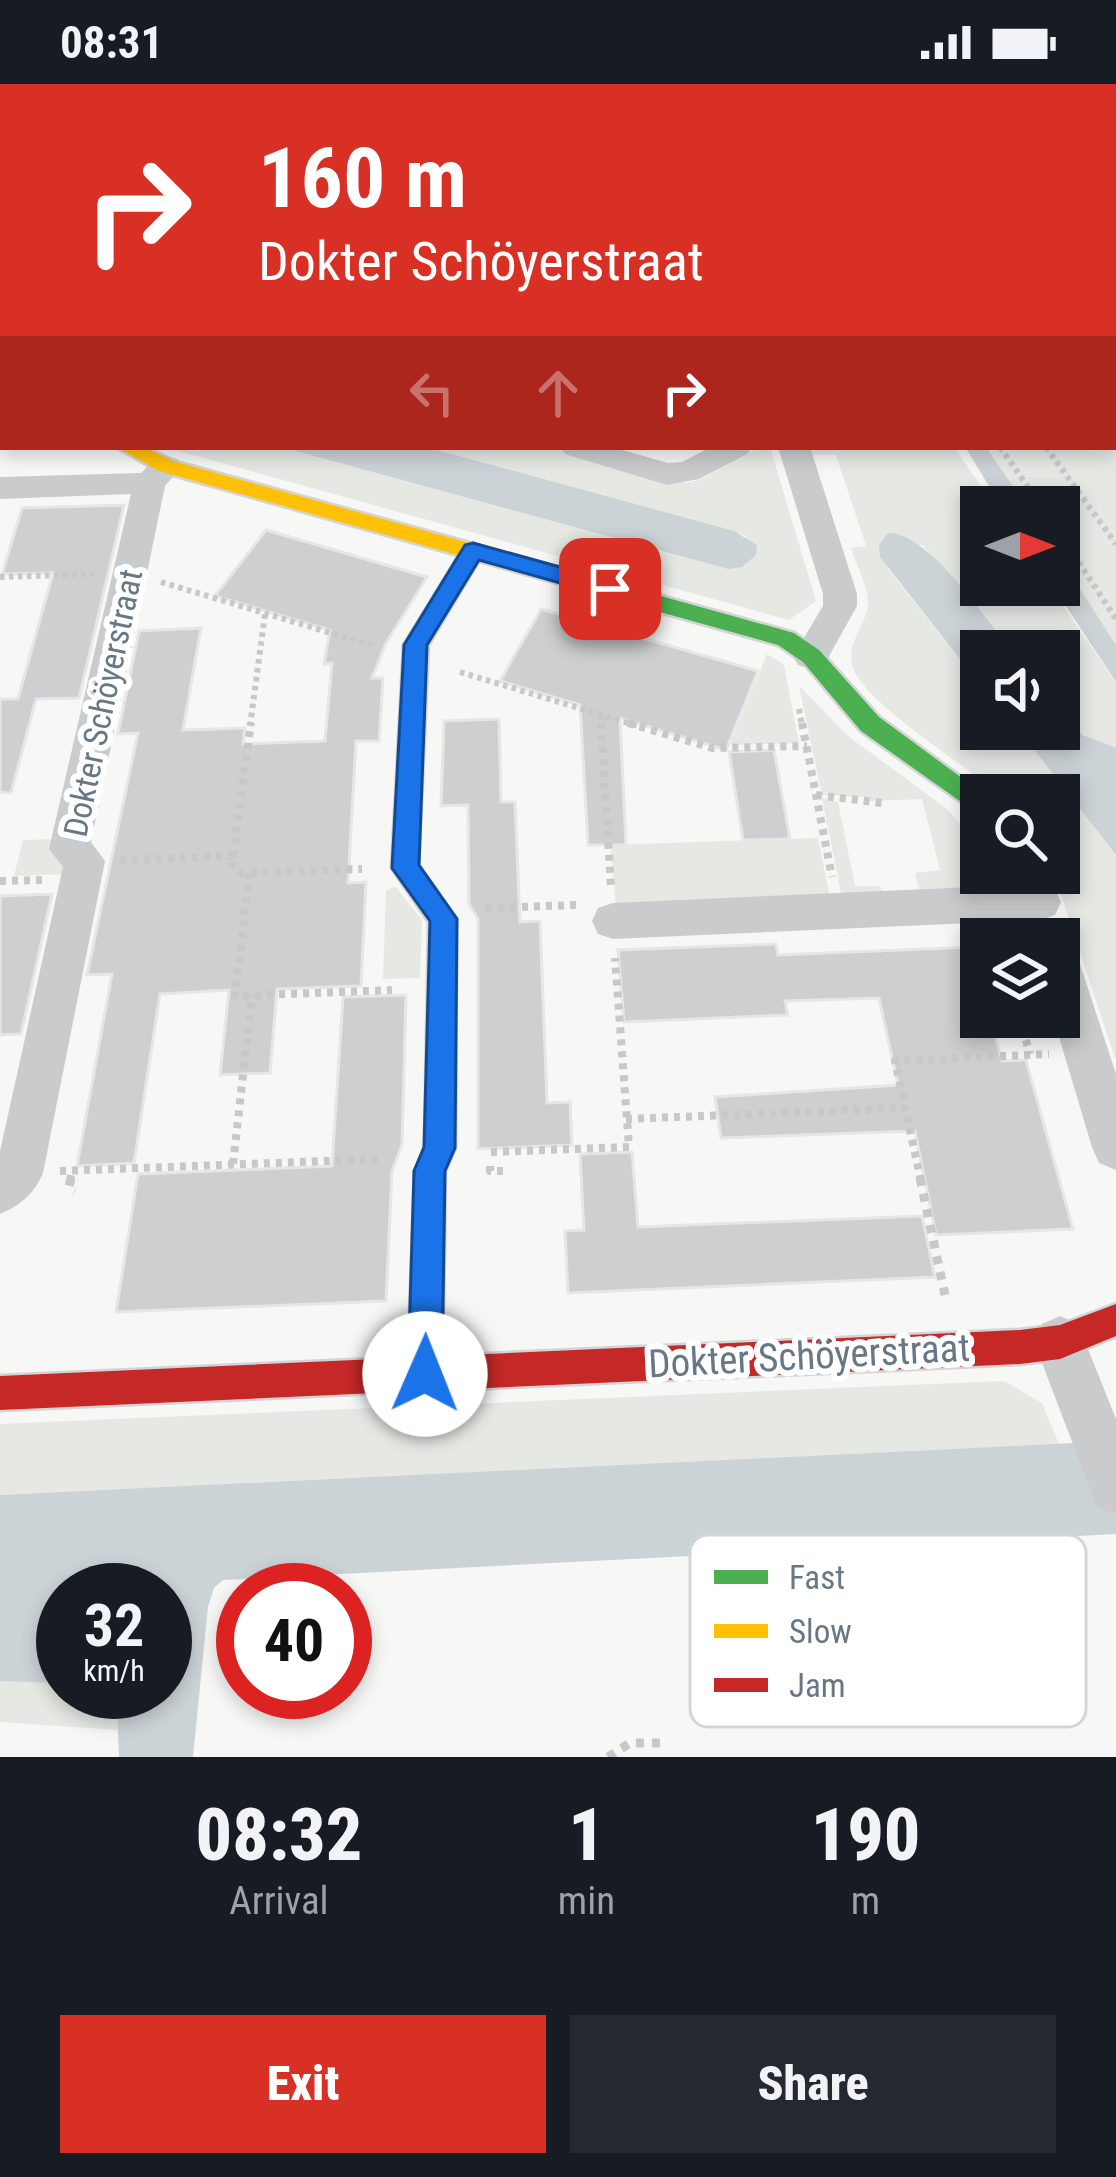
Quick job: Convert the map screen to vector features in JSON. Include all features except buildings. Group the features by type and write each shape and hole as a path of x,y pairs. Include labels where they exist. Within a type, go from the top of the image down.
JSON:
{"street":[{"path":"130,450 158,475"},
{"path":"586,450 667,474 688,472 730,450"},
{"path":"795,450 840,594 840,607 811,656"},
{"path":"0,488 158,475 473,550 786,639 811,656 870,724 960,790"},
{"name":"Dokter Schöyerstraat","path":"9,1181 85,861 69,849 158,475"},
{"path":"425,1374 443,919 405,868 416,645 473,550"},
{"path":"612,913 839,912 1040,904"},
{"path":"1080,1032 1116,1147"},
{"name":"Dokter Schöyerstraat","path":"0,1394 956,1350 1060,1342 1116,1319"},
{"path":"1060,1342 1116,1488"}],"path":[{"path":"1002,450 1027,486"},
{"path":"1048,450 1116,544"},
{"path":"1080,564 1116,619"},
{"path":"265,613 231,864 242,873 405,868"},
{"path":"811,656 793,673 839,912"},
{"path":"9,1181 72,1171 628,1147 601,715"},
{"path":"816,795 882,803"},
{"path":"85,861 233,856"},
{"path":"250,873 236,996 443,988"},
{"path":"436,910 612,913"},
{"path":"233,1164 252,995"},
{"path":"1025,1038 1030,1054"},
{"path":"956,1350 895,1061 1086,1052"},
{"path":"626,1119 905,1108"},
{"path":"72,1171 70,1187 75,1192"},
{"path":"608,1757 630,1743 667,1743"}],"shaded area":[{"path":"175,450 292,450 728,569 747,536 437,450 565,450 684,483 753,450 771,450 816,601 789,620"},
{"path":"292,450 437,450 734,531 757,545 756,555 742,567 728,569"},
{"path":"809,450 956,450 981,486 960,486 960,589 923,545 879,545 888,569 960,660 960,750 1034,750 1053,774 973,774 894,714 859,679 851,655 868,602 851,548 866,546 836,455 811,455"},
{"path":"967,450 988,450 1013,486 989,486"},
{"path":"988,450 1116,450 1116,645 1080,589 1080,486 1013,486"},
{"path":"888,533 921,547 960,586 960,606 977,606 996,630 960,630 960,659 880,557 879,545"},
{"path":"1080,589 1116,645 1116,682 1066,606 1080,606"},
{"path":"974,606 1063,606 1080,630 994,630"},
{"path":"1080,630 1116,683 1116,748 1083,733"},
{"path":"767,654 784,665 799,743 730,745"},
{"path":"799,686 849,737 946,808 960,824 960,888 919,889 915,873 940,870 922,799 869,801 867,797 822,795"},
{"path":"1080,732 1116,748 1116,855 1080,809 1080,774 1053,774 1034,750 1080,750"},
{"path":"822,798 838,802 855,886 880,886 886,899 843,903"},
{"path":"1080,809 1116,855 1116,1061 1080,952 1080,918 1069,918 1061,894 1080,894"},
{"path":"818,838 831,903 616,911 611,845"},
{"path":"60,839 67,874 14,876 23,840"},
{"path":"395,886 422,920 420,978 383,979 386,891"},
{"path":"1004,1381 1042,1403 1059,1444 0,1495 0,1424"},
{"path":"1116,1441 1116,1534 690,1535 690,1556 372,1572 372,1563 216,1563 193,1757 119,1757 117,1719 192,1719 192,1563 36,1563 36,1682 0,1681 0,1495"},
{"path":"36,1680 36,1719 117,1719 118,1730 0,1722 0,1681"}],"traffic: fast":[{"path":"425,1374 430,1171 440,1148 443,919 405,868 416,645 473,551"},
{"path":"643,599 786,639 811,656 870,724 960,790"}],"traffic: slow":[{"path":"133,450 166,466 643,599"}],"traffic: jam":[{"path":"0,1393 1020,1347 1060,1342 1116,1320"}],"route":[{"path":"425,1374 430,1171 440,1148 443,919 405,868 416,645 473,550 610,589"}]}
